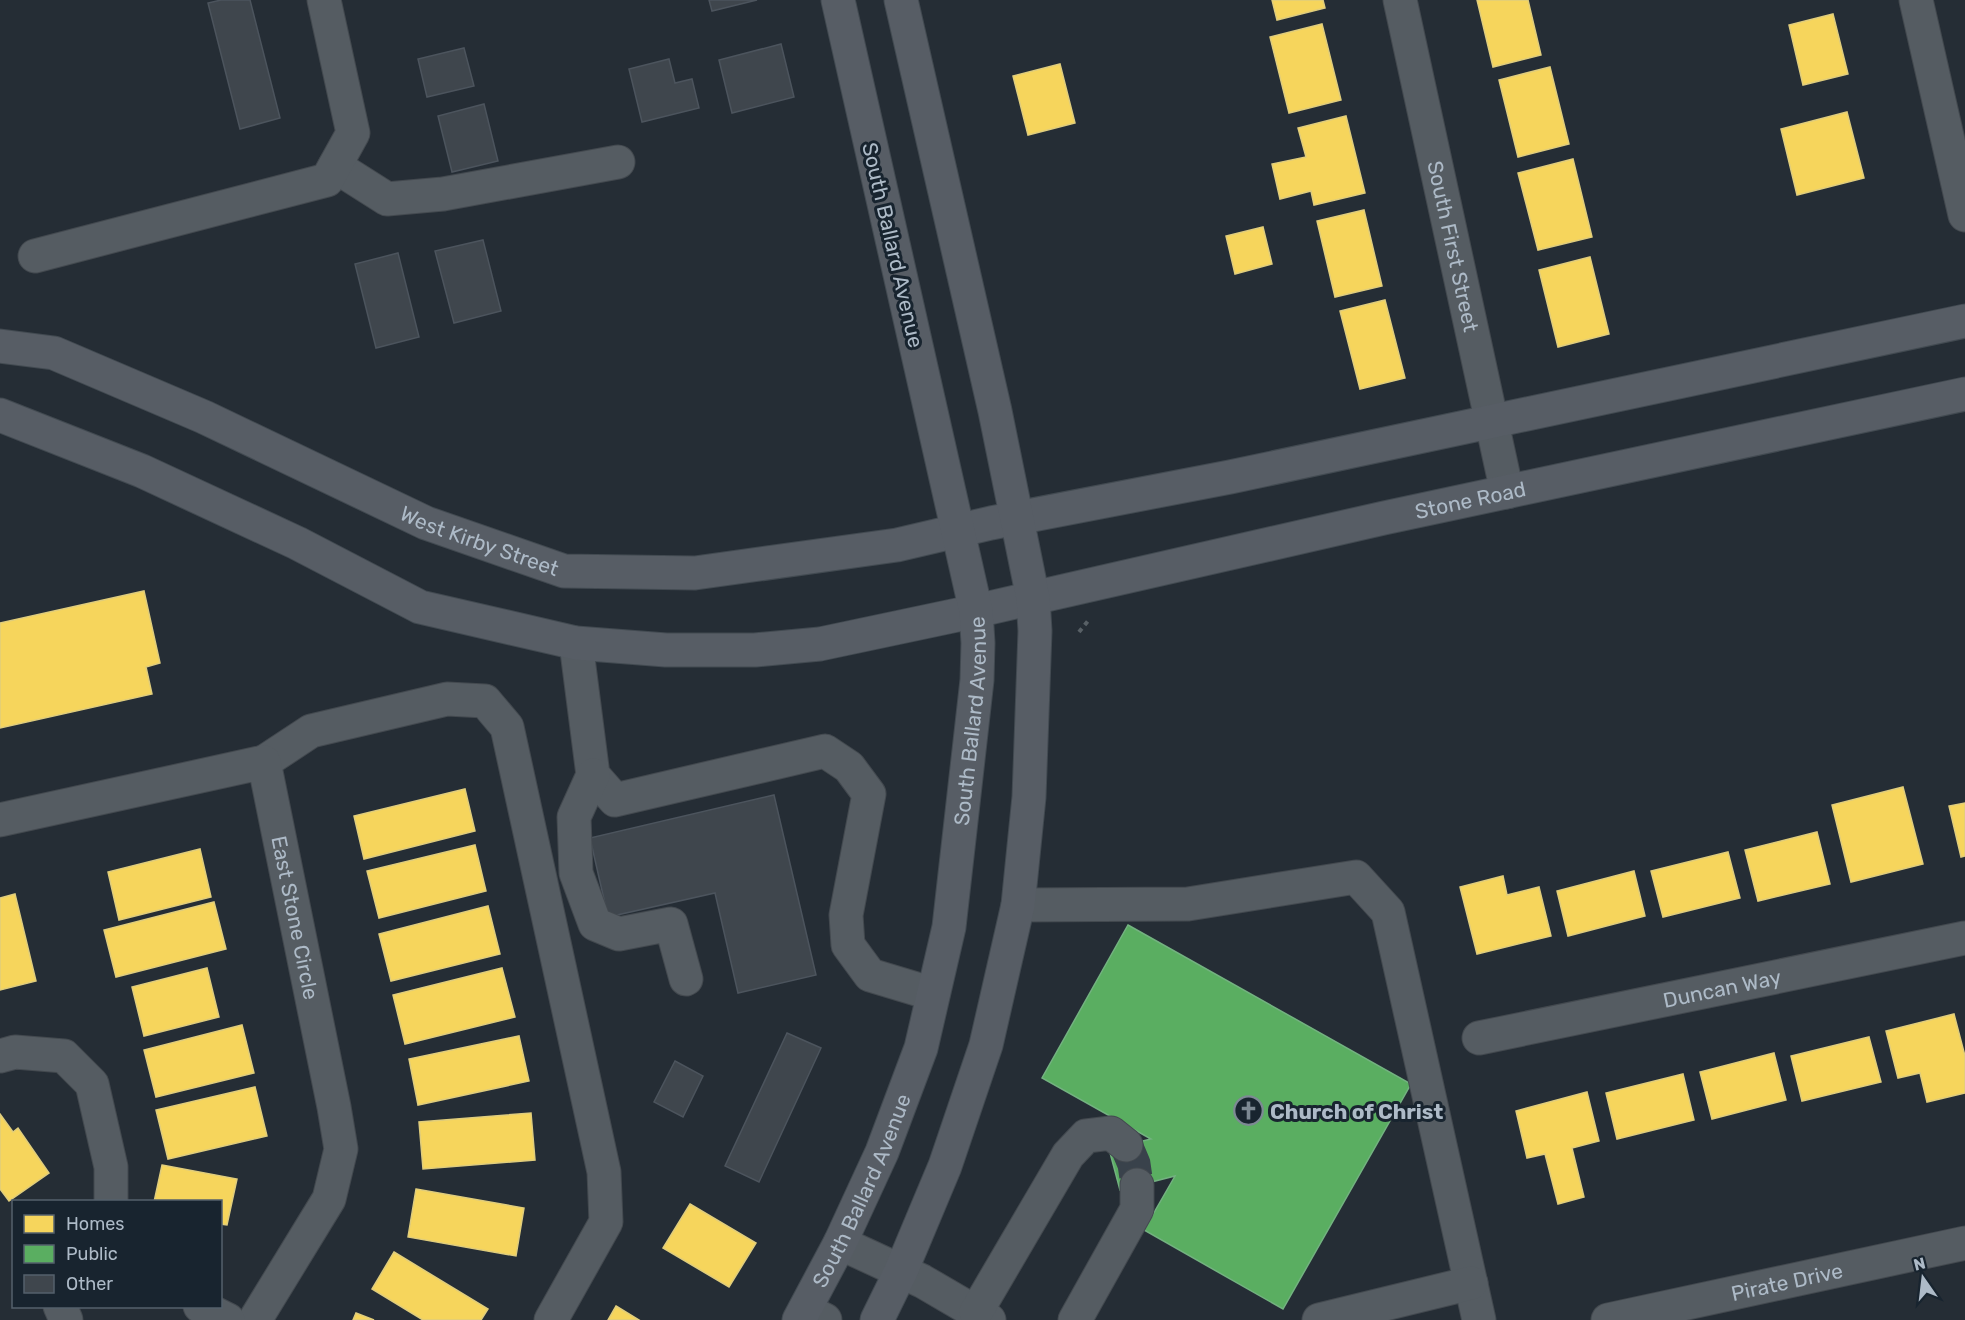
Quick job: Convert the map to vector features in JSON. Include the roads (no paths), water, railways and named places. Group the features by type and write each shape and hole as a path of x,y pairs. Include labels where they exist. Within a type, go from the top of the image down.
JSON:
{"main road":[{"name":"South Ballard Avenue","path":"810,1317 840,1243 882,1152 921,1048 949,927 977,680 978,643 976,611 838,0"},
{"path":"877,1320 901,1271 945,1166 986,1045 1018,905 1029,797 1035,631 1033,598 1004,521 901,0"},
{"path":"1004,521 1230,477 1965,321"},
{"name":"West Kirby Street","path":"0,346 54,352 204,417 426,523 564,571 695,573 897,544 1004,521"},
{"name":"Stone Road","path":"976,611 1272,543 1965,394"},
{"path":"0,415 153,476 297,543 420,607 576,643 666,650 755,650 820,644 976,611"}],"street":[{"path":"324,0 353,133 331,173"},
{"name":"South First Street","path":"1400,0 1507,492"},
{"path":"1916,0 1956,134 1965,215"},
{"path":"35,256 331,173 387,199 444,194 618,162"},
{"path":"576,643 593,776 574,817 576,873 595,924 619,934 671,924 686,979"},
{"path":"0,820 264,762 311,731 447,699 484,701 507,727 604,1172 606,1222 551,1320"},
{"path":"593,776 615,800 825,751 849,767 869,794 846,915 848,945 870,975 933,994"},
{"name":"East Stone Circle","path":"255,1320 329,1199 341,1149 264,762"},
{"path":"1018,905 1188,904 1356,877 1388,912 1479,1320"},
{"name":"Duncan Way","path":"1479,1038 1965,938"},
{"path":"0,1056 15,1052 64,1056 92,1084 111,1167 111,1200"},
{"path":"840,1243 901,1271 983,1316 1068,1155 1086,1136 1111,1133 1126,1145"},
{"path":"1075,1320 1137,1209 1137,1185"},
{"name":"Pirate Drive","path":"1608,1320 1965,1243"},
{"path":"1319,1320 1471,1283"},
{"path":"204,1308 228,1320"}],"tunnel":[{"path":"1126,1145 1134,1164 1137,1185"}],"place":[{"name":"Church of Christ","path":"1249,1111"}]}
